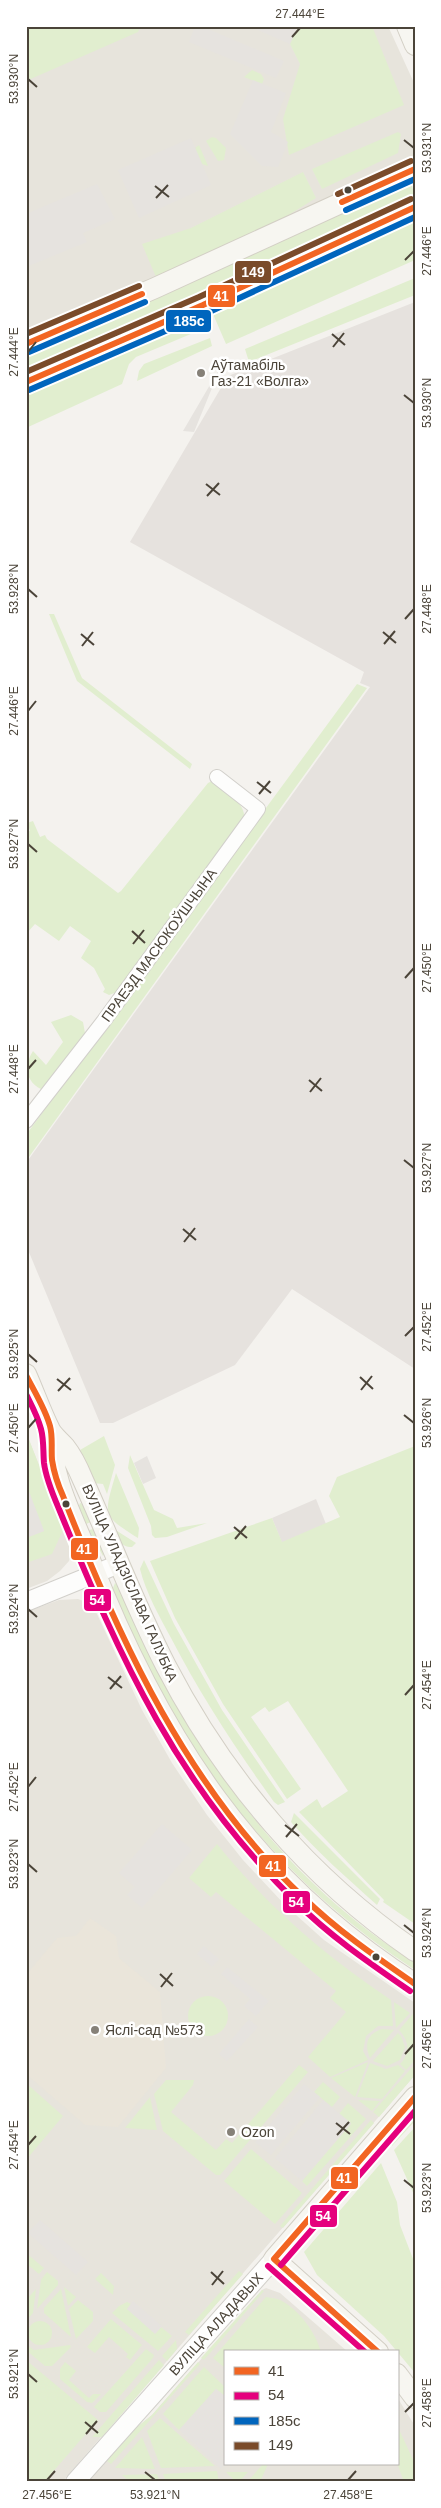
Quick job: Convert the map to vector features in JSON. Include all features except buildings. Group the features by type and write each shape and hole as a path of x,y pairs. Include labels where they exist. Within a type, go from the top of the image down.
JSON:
{"main road":[{"path":"407,26 415,45"},
{"path":"26,344 155,288 415,169"},
{"path":"26,382 203,305 415,207"},
{"name":"ВУЛІЦА УЛАДЗІСЛАВА ГАЛУБКА","path":"26,1374 51,1432 66,1448 77,1466 166,1667 201,1727 233,1774 270,1822 321,1876 364,1913 415,1950"},
{"name":"ВУЛІЦА УЛАДЗІСЛАВА ГАЛУБКА","path":"51,1432 51,1453 55,1474 96,1574 151,1698 191,1764 229,1817 264,1859 307,1904 360,1947 415,1984"},
{"name":"ВУЛІЦА АЛАДАВЫХ","path":"274,2259 415,2097"},
{"path":"274,2259 376,2350"},
{"path":"398,2375 415,2398"}],"street":[{"name":"ПРАЕЗД МАСЮКОЎШЧЫНА","path":"26,1121 97,1030 258,809 217,776"},
{"path":"26,1602 119,1564"},
{"name":"ВУЛІЦА АЛАДАВЫХ","path":"74,2482 274,2259"}],"shaded area":[{"path":"26,26 388,26 415,85 415,156 330,196 284,223 26,335"},
{"path":"195,26 201,26 284,61 276,78 189,42"},
{"path":"249,26 298,26 290,44"},
{"path":"253,80 286,93 271,132 288,142 278,167 262,166 230,134"},
{"path":"191,138 211,185 139,218 118,170"},
{"path":"97,184 115,219 83,233 87,242 26,267 26,214"},
{"path":"415,302 415,1369 292,1289 235,1365 113,1423 100,1423 26,1245 26,1163 370,687 360,683 364,672 130,542 228,376"},
{"path":"221,366 194,432 183,431"},
{"path":"26,1432 71,1549 69,1561 60,1571 47,1581 26,1589"},
{"path":"147,1456 156,1478 143,1484 134,1463"},
{"path":"26,1484 44,1531 26,1538"},
{"path":"316,1499 326,1524 282,1543 272,1518"},
{"path":"78,1599 89,1603 96,1612 142,1710 172,1763 207,1815 243,1860 286,1906 324,1940 415,2003 415,2075 62,2482 26,2482 26,1612 59,1600"},
{"path":"162,1824 192,1850 142,1908 127,1895 135,1887 119,1873"},
{"name":"Яслі-сад №573","path":"90,1918 116,1936 119,1958 160,1992 166,2068 118,2127 85,2125 26,2074 26,1975 57,1938 76,1936"},
{"path":"204,1946 219,1959 212,1967 197,1954"},
{"path":"227,1967 269,2001 256,2016 244,2006 250,1999 221,1974"},
{"path":"249,2019 258,2027 227,2061 219,2054"},
{"path":"304,2084 320,2097 271,2155 255,2142"},
{"path":"323,2100 351,2123 302,2181 275,2158"},
{"path":"40,2220 88,2262 76,2275 28,2233"},
{"path":"266,2288 280,2293 346,2350 224,2350 224,2466 398,2466 398,2399 415,2426 415,2482 84,2482 126,2436 152,2415 262,2290"},
{"path":"133,2301 162,2326 155,2334 127,2309"},
{"path":"216,2389 224,2395 224,2465 221,2469 179,2430"}],"green space":[{"path":"26,26 141,26 138,32 26,81"},
{"path":"298,26 372,26 404,105 289,155 283,119 300,64 290,44"},
{"path":"252,70 261,74 264,79 262,84 244,77"},
{"path":"398,132 401,134 398,153 322,189 312,169"},
{"path":"212,137 216,138 226,148 224,160 218,161 206,141"},
{"path":"199,145 208,166 202,164 195,148"},
{"path":"303,172 316,198 261,232 156,277 142,244 191,228"},
{"path":"411,182 415,197 325,235 283,261 26,374 26,354"},
{"path":"415,221 415,260 226,344 213,314 214,310"},
{"path":"415,278 415,295 249,362 245,349"},
{"path":"199,318 202,324 198,331 136,357 129,364 122,384 26,428 26,388"},
{"path":"210,338 212,346 137,381 139,371 144,364"},
{"path":"49,614 54,614 82,678 192,764 190,769 77,681"},
{"path":"357,684 367,688 26,1161 26,1135"},
{"path":"212,781 238,802 244,812 244,817 117,992 109,995 103,992 105,989 94,968 81,958 91,941 70,926 59,941 35,924 26,934 26,832 30,831 27,823 33,821 40,837 45,835 47,839 118,893 208,783"},
{"path":"71,1015 83,1022 85,1033 46,1088 41,1089 29,1077 27,1067 30,1056 33,1051 46,1065 63,1042 51,1022"},
{"path":"26,1432 64,1528 52,1554 26,1563 26,1538 44,1531 26,1484"},
{"path":"104,1436 115,1465 107,1494 103,1484 93,1483 80,1450"},
{"path":"415,1446 415,1924 383,1902 384,1900 299,1812 317,1799 322,1808 348,1791 288,1701 269,1712 265,1707 251,1717 301,1789 287,1799 223,1704 175,1618 150,1561 272,1518 282,1542 340,1517 329,1496 337,1477"},
{"path":"130,1455 154,1510 173,1519 177,1528 207,1523 167,1537 155,1538 152,1535 151,1526 128,1468"},
{"path":"116,1473 139,1528 138,1538 117,1524 109,1513 109,1498"},
{"path":"80,1503 83,1504 91,1522 86,1524 79,1506"},
{"path":"94,1529 104,1553 103,1556 89,1530"},
{"path":"114,1529 136,1543 132,1547 125,1546 118,1539"},
{"path":"144,1560 174,1624 222,1710 285,1802 278,1805 274,1802 194,1681 149,1596 140,1569"},
{"path":"115,1583 173,1697 204,1748 238,1797 275,1843 316,1887 363,1926 415,1963 415,1970 364,1934 317,1894 273,1850 233,1804 197,1754 165,1701 137,1646 113,1588"},
{"path":"294,1813 380,1899 377,1905 332,1865 291,1822"},
{"path":"217,1844 257,1889 298,1929 342,1965 391,2000 393,2026 378,2026 366,2036 363,2051 368,2060 330,2077 308,2057 346,2012 330,1998 336,1991 216,1892 211,1897 189,1878"},
{"path":"208,1996 222,2002 228,2016 222,2030 208,2036 194,2030 188,2016 194,2002"},
{"path":"394,2002 410,2013 396,2028"},
{"path":"413,2014 415,2016 415,2060 406,2070 400,2064 406,2055 407,2042 399,2030"},
{"path":"382,2029 394,2030 370,2058 367,2048 368,2040 373,2034"},
{"path":"398,2033 405,2047 400,2060 387,2066 373,2061"},
{"path":"368,2062 355,2097 331,2078"},
{"path":"370,2063 386,2069 398,2065 405,2071 382,2099 357,2097"},
{"path":"415,2064 415,2075 379,2117 373,2112"},
{"path":"299,2065 308,2072 220,2175 216,2175 163,2131 154,2094 166,2080 194,2080 193,2085 171,2112 216,2150 226,2139 232,2143"},
{"path":"323,2082 340,2097 332,2107 314,2092"},
{"path":"26,2083 63,2116 26,2160"},
{"path":"150,2097 157,2130 125,2128"},
{"path":"358,2100 380,2101 372,2111"},
{"path":"348,2103 366,2119 307,2186 302,2181 351,2124 339,2114"},
{"path":"415,2114 415,2121 392,2146 390,2142"},
{"path":"371,2120 374,2123 283,2228 280,2226"},
{"path":"415,2127 415,2197 394,2150"},
{"path":"251,2149 302,2193 275,2224 224,2181"},
{"path":"376,2160 303,2244 301,2241 369,2162"},
{"path":"381,2163 397,2202 400,2225 415,2264 415,2373 398,2353 398,2350 396,2350 384,2336 317,2275 304,2252"},
{"path":"26,2253 44,2268 39,2274 26,2263"},
{"path":"239,2271 243,2274 189,2335 185,2332"},
{"path":"47,2272 58,2281 58,2285 37,2309 41,2280"},
{"path":"101,2273 114,2286 113,2295 95,2279"},
{"path":"64,2287 76,2297 68,2306"},
{"path":"36,2289 33,2313 26,2321 26,2300"},
{"path":"61,2289 71,2337 44,2313 44,2308"},
{"path":"262,2290 264,2291 204,2360 201,2358"},
{"path":"266,2297 280,2300 289,2305 311,2330 320,2350 224,2350 224,2367 213,2358"},
{"path":"78,2300 93,2312 93,2321 76,2339 69,2309"},
{"path":"127,2302 131,2304 127,2309 156,2333 161,2327 172,2336 158,2351 112,2313 119,2306"},
{"path":"111,2319 142,2345 130,2360 126,2357 128,2354 109,2337 95,2353 87,2347"},
{"path":"40,2321 49,2324 52,2333 49,2342 40,2345 31,2342 28,2333 31,2324"},
{"path":"176,2340 177,2349 167,2361 162,2356"},
{"path":"26,2344 34,2350 70,2345 71,2347 52,2366 45,2366 26,2350"},
{"path":"146,2349 154,2355 153,2358 106,2412 100,2412 94,2407"},
{"path":"26,2360 98,2420 44,2482 26,2482"},
{"path":"159,2360 164,2365 102,2437 92,2437"},
{"path":"65,2362 76,2371 69,2380 89,2398 93,2394 101,2394 92,2403 87,2402 60,2379 60,2369"},
{"path":"198,2362 200,2364 111,2464 104,2459 126,2436 152,2415"},
{"path":"204,2367 224,2386 224,2395 216,2389 179,2430 163,2414"},
{"path":"160,2418 215,2466 161,2468 147,2431"},
{"path":"398,2427 415,2464 415,2482 404,2482 398,2466"},
{"path":"142,2437 155,2469 115,2468"},
{"path":"261,2466 267,2466 260,2482 247,2482"},
{"path":"217,2471 219,2482 166,2482 163,2474"},
{"path":"226,2472 248,2472 239,2482 236,2482"},
{"path":"157,2474 160,2482 130,2482 122,2475"}],"transit line":[{"name":"149","path":"338,194 411,161"},
{"name":"41","path":"342,202 415,169"},
{"name":"185с","path":"346,210 415,179"},
{"name":"149","path":"26,372 199,297 411,199"},
{"name":"41","path":"26,382 203,305 415,207"},
{"name":"185с","path":"29,390 207,313 415,217"},
{"name":"149","path":"26,334 139,286"},
{"name":"41","path":"26,344 142,294"},
{"name":"185с","path":"29,352 145,302"},
{"name":"41","path":"26,1375 48,1419 52,1439 52,1460 59,1488 108,1605 161,1711 192,1761 225,1810 263,1855 304,1898 344,1933 415,1984"},
{"name":"54","path":"26,1394 41,1429 44,1463 48,1481 82,1565 130,1670 186,1767 218,1814 255,1859 297,1903 337,1939 410,1991"},
{"name":"41","path":"274,2259 415,2097"},
{"name":"54","path":"281,2265 415,2111"},
{"name":"41","path":"274,2259 376,2350"},
{"name":"54","path":"268,2266 363,2350"}],"place":[{"name":"Аўтамабіль Газ-21 «Волга»","path":"201,373"},
{"name":"Яслі-сад №573","path":"95,2030"},
{"name":"Ozon","path":"231,2132"}]}
